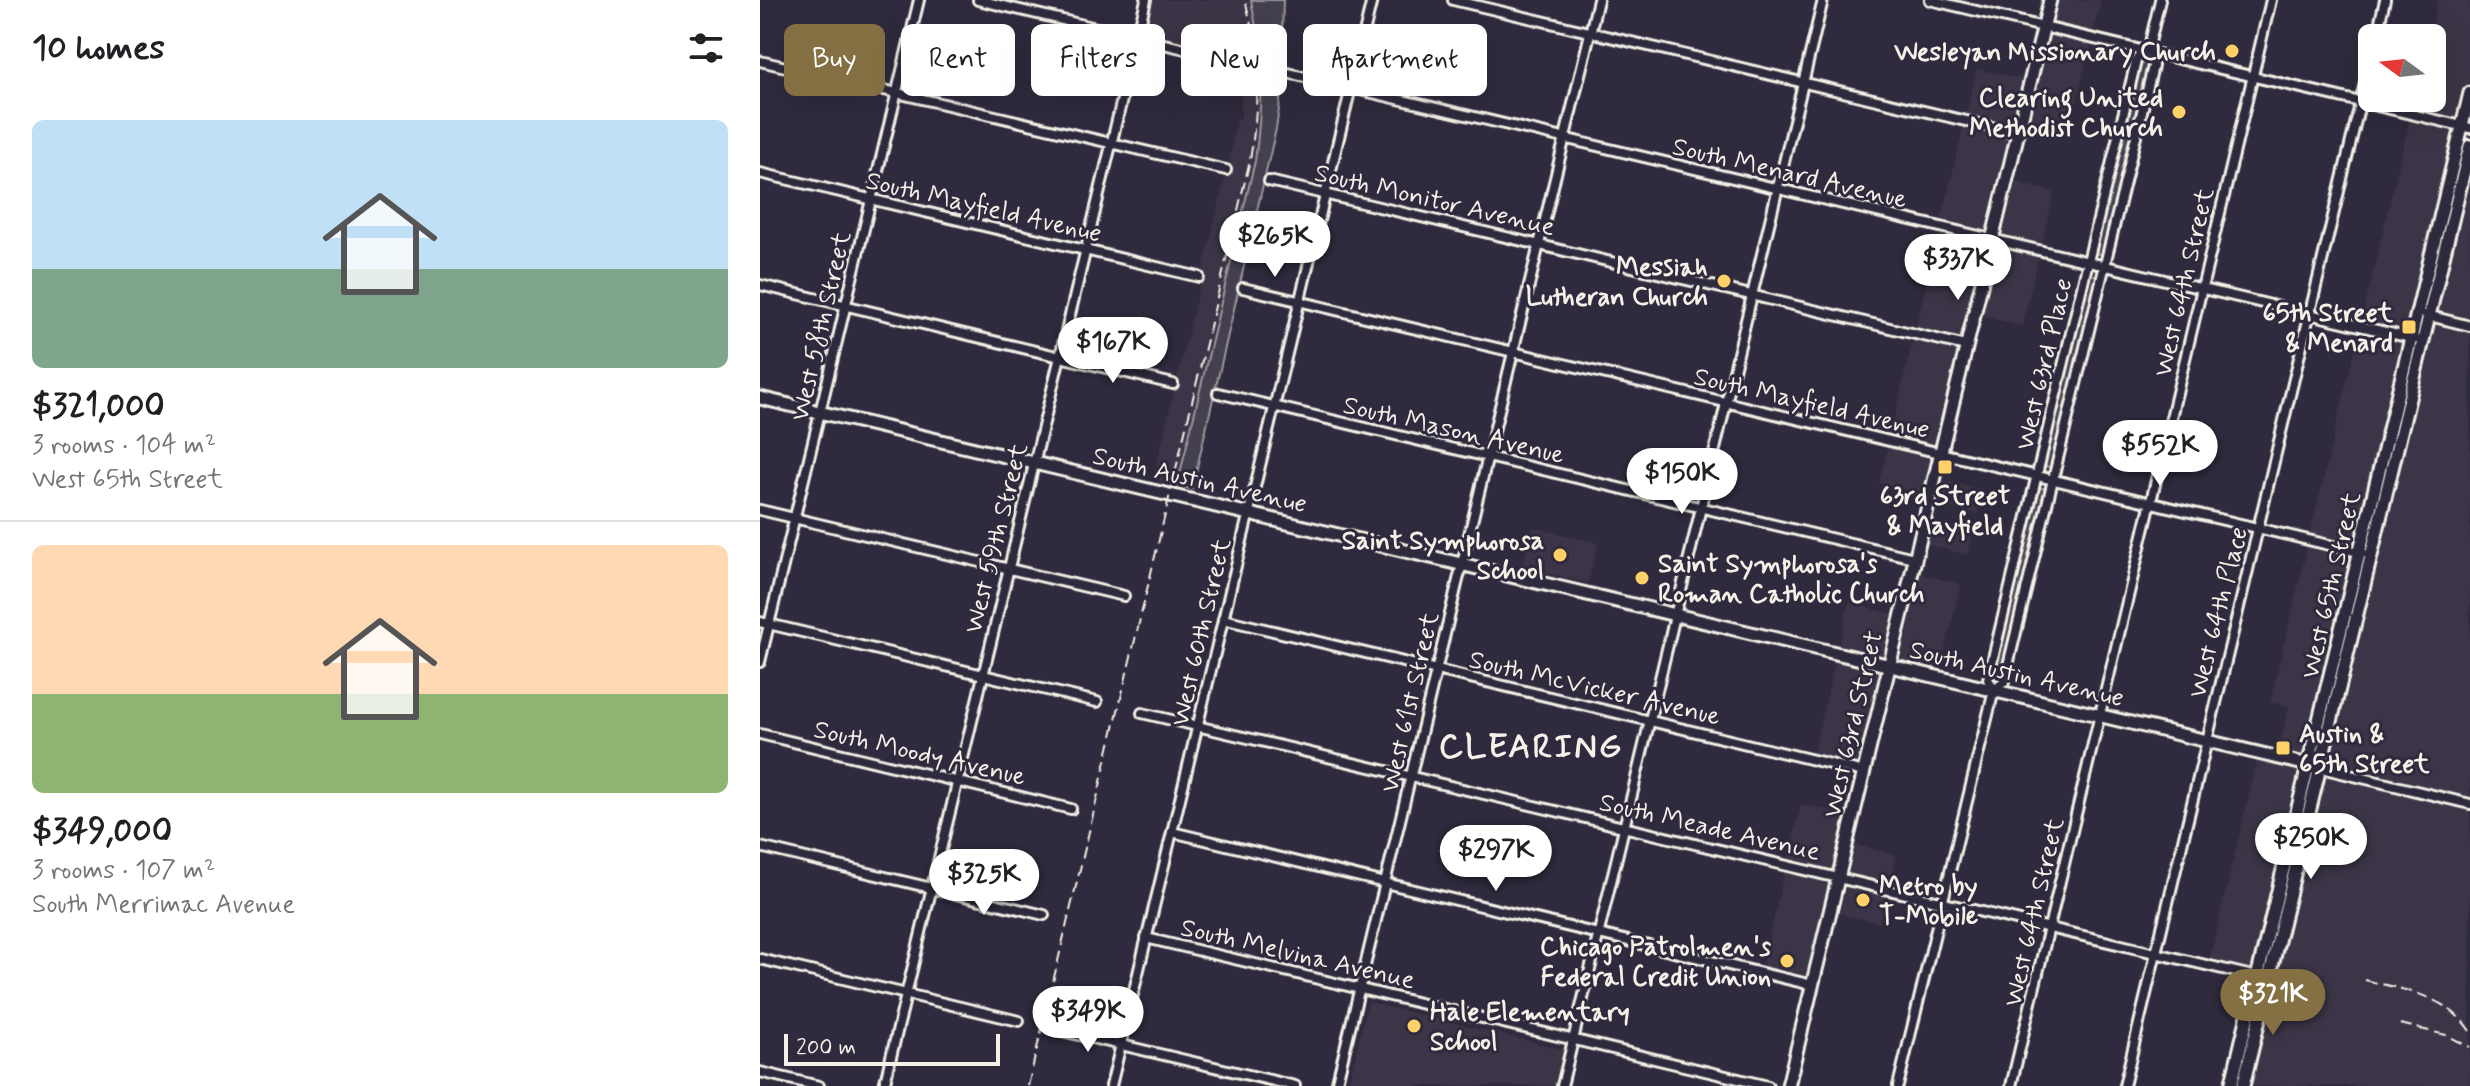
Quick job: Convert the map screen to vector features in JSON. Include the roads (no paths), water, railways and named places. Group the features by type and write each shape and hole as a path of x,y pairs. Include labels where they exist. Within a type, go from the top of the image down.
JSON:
{"street":[{"name":"West 58th Street","path":"760,662 764,623 795,518 919,0"},
{"path":"978,0 1078,24"},
{"name":"West 59th Street","path":"1140,24 1146,0"},
{"name":"West 60th Street","path":"1366,24 1372,0"},
{"path":"1453,0 2017,133"},
{"name":"West 61st Street","path":"1336,1086 1598,0"},
{"path":"1562,1086 1823,0"},
{"path":"1930,0 2358,102"},
{"name":"West 63rd Street","path":"1788,1086 2050,0"},
{"name":"West 63rd Place","path":"2148,51 2160,0"},
{"name":"West 64th Street","path":"2011,1086 2271,0"},
{"path":"2379,24 2385,0"},
{"name":"West 63rd Place","path":"1994,690 1988,679 2136,61 2140,54 2148,51"},
{"name":"West 63rd Place","path":"1898,1086 1994,690 2004,682 2153,66 2153,57 2148,51"},
{"path":"760,61 1226,170"},
{"name":"South Menard Avenue","path":"1288,73 1303,77"},
{"name":"West 65th Street","path":"2243,1086 2263,979 2423,315 2466,127 2470,95"},
{"name":"West 59th Street","path":"884,1086 1123,96"},
{"name":"West 60th Street","path":"1111,1086 1349,96"},
{"name":"South Menard Avenue","path":"1384,96 2417,340"},
{"name":"West 64th Place","path":"2124,1086 2358,110"},
{"path":"2402,112 2466,127"},
{"name":"West 65th Street","path":"2423,315 2470,146"},
{"name":"South Mayfield Avenue","path":"760,173 1199,277"},
{"name":"South Monitor Avenue","path":"1269,181 1966,346"},
{"path":"760,285 1173,384"},
{"name":"South Mayfield Avenue","path":"1243,288 2366,553"},
{"path":"2423,315 2470,326"},
{"name":"South Mason Avenue","path":"1218,393 1914,558"},
{"name":"South Austin Avenue","path":"760,398 2470,804"},
{"path":"760,510 1124,596"},
{"name":"South McVicker Avenue","path":"1223,619 1864,772"},
{"path":"764,623 1097,702"},
{"name":"South Meade Avenue","path":"1142,713 2263,979"},
{"name":"South Moody Avenue","path":"760,734 1071,809"},
{"path":"1172,832 1812,985"},
{"path":"760,847 1044,915"},
{"name":"South Melvina Avenue","path":"1146,938 1768,1086"},
{"path":"760,959 1019,1021"},
{"name":"West 65th Street","path":"2231,1086 2263,979"},
{"path":"1062,1031 1295,1086"},
{"path":"760,1072 819,1086"}],"railway":[{"path":"1028,1086 1250,160 1255,120 1256,60 1245,0"},
{"path":"2365,980 2437,1002 2449,1009 2470,1031"},
{"path":"2400,1024 2446,1035 2470,1047"}],"place":[{"name":"Wesleyan Missionary Church","path":"2232,51"},
{"name":"Clearing United Methodist Church","path":"2179,112"},
{"name":"Messiah Lutheran Church","path":"1724,281"},
{"name":"65th Street & Menard","path":"2409,327"},
{"name":"63rd Street & Mayfield","path":"1945,467"},
{"name":"Saint Symphorosa School","path":"1560,555"},
{"name":"Saint Symphorosa's Roman Catholic Church","path":"1642,578"},
{"name":"Austin & 65th Street","path":"2283,748"},
{"name":"Metro by T-Mobile","path":"1863,900"},
{"name":"Chicago Patrolmen's Federal Credit Union","path":"1787,961"},
{"name":"Hale Elementary School","path":"1414,1026"}],"district":[{"name":"CLEARING","path":"1531,745"}]}
